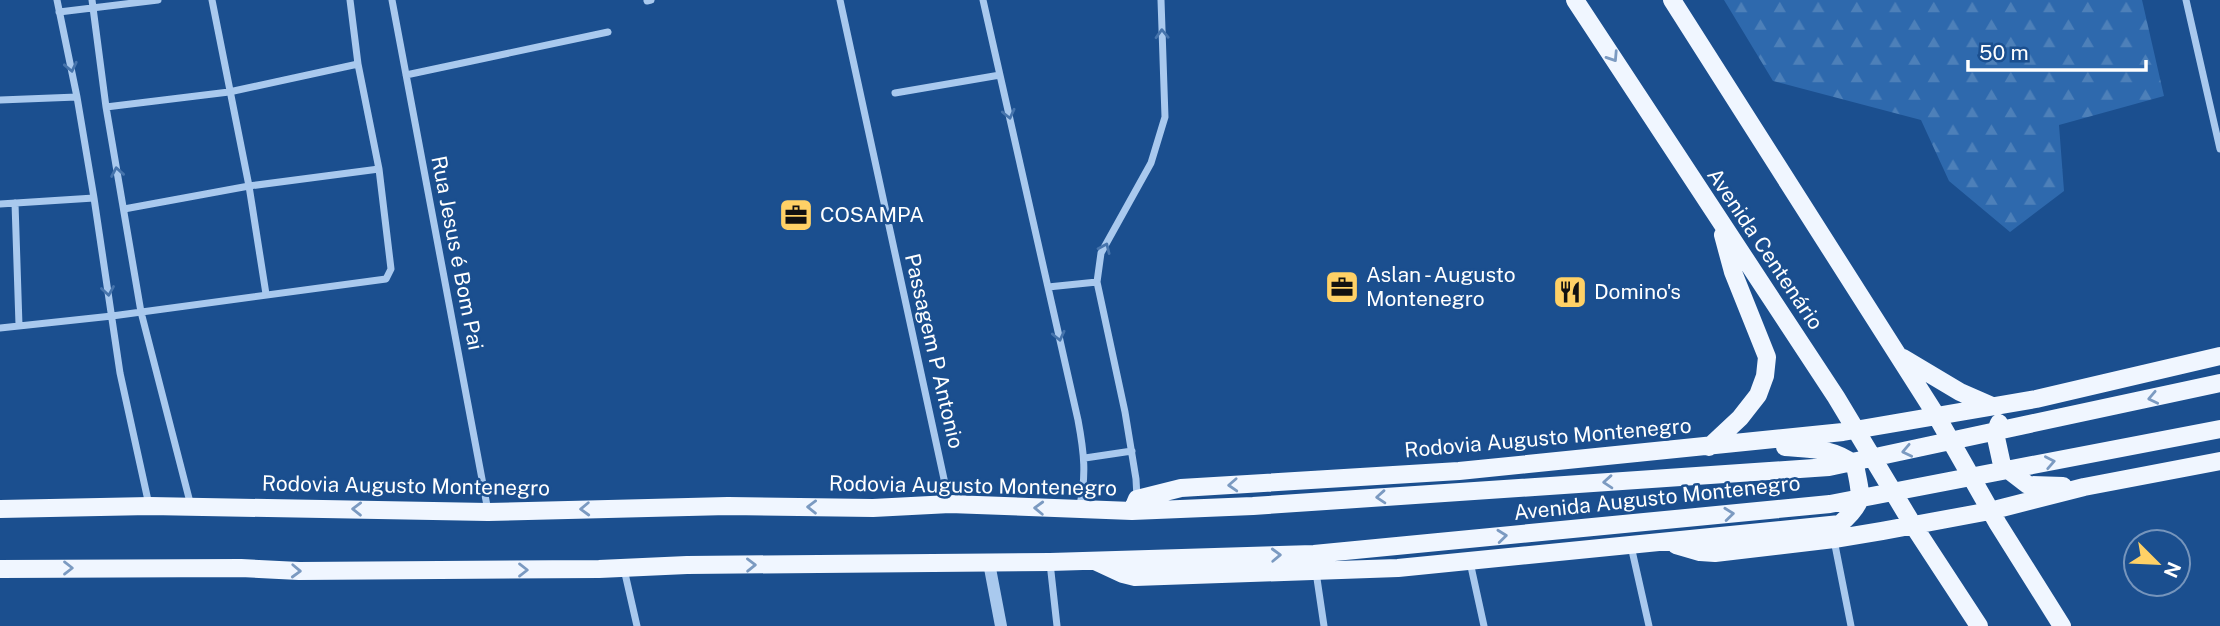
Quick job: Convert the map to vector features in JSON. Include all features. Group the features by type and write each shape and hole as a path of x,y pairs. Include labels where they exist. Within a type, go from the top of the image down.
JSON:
{"main road":[{"name":"Avenida Centenário","path":"1576,0 1858,430 1913,525 1979,626"},
{"path":"1672,0 1936,415 1990,511 2062,626"},
{"path":"1709,447 1740,418 1758,396 1765,376 1767,357 1732,272 1720,222"},
{"path":"1897,354 1960,392 1992,406"},
{"name":"Rodovia Augusto Montenegro","path":"0,509 191,506 488,512 728,506 873,508 950,504 1079,509 1134,505 1181,488 1459,471 1858,430 2036,399 2220,356"},
{"name":"Avenida Augusto Montenegro","path":"1134,505 1219,506 1829,467 2220,383"},
{"path":"2036,399 2001,418 1995,433 2002,465 2028,485 2084,487"},
{"name":"Avenida Augusto Montenegro","path":"1092,560 1314,554 1830,504 2220,429"},
{"path":"0,569 241,568 312,571 1092,560 1135,577 1316,571 1470,562 1840,524 1855,511 1861,499 1855,465 1844,456 1825,450 1738,444"},
{"path":"1666,542 1700,552 1715,553 1834,539 1990,511 2084,487 2220,461"}],"street":[{"path":"57,0 77,97 120,373 149,506"},
{"path":"59,12 93,4 158,0"},
{"path":"212,0 249,186 267,295"},
{"path":"0,328 112,316 386,279 391,269 379,169 358,64 349,0"},
{"name":"Rua Jesus é Bom Pai","path":"392,0 488,512"},
{"name":"Passagem P Antonio","path":"840,0 950,504"},
{"path":"983,0 1085,458 1079,509"},
{"path":"1134,505 1132,451 1097,282 1101,253 1151,163 1165,117 1161,0"},
{"path":"2186,0 2220,149"},
{"path":"93,4 106,107 141,312 191,506"},
{"path":"406,75 608,32"},
{"path":"106,107 229,92 358,64"},
{"path":"895,93 1000,75"},
{"path":"0,100 77,97"},
{"path":"124,209 249,186 379,169"},
{"path":"0,204 94,198"},
{"path":"16,203 19,325"},
{"path":"1048,288 1097,282"},
{"path":"1085,458 1132,451"},
{"path":"1834,539 1852,626"},
{"path":"1631,546 1649,626"},
{"path":"1050,562 1057,626"},
{"path":"1470,562 1484,626"},
{"path":"989,563 1001,626"},
{"path":"624,568 637,626"},
{"path":"1316,571 1324,626"}],"green space":[{"path":"1724,0 2142,0 2164,96 2059,125 2064,191 2010,232 1949,181 1921,120 1773,81"}],"place":[{"name":"COSAMPA","path":"796,215"},
{"name":"Aslan - Augusto Montenegro","path":"1342,287"},
{"name":"Domino's","path":"1570,292"}]}
